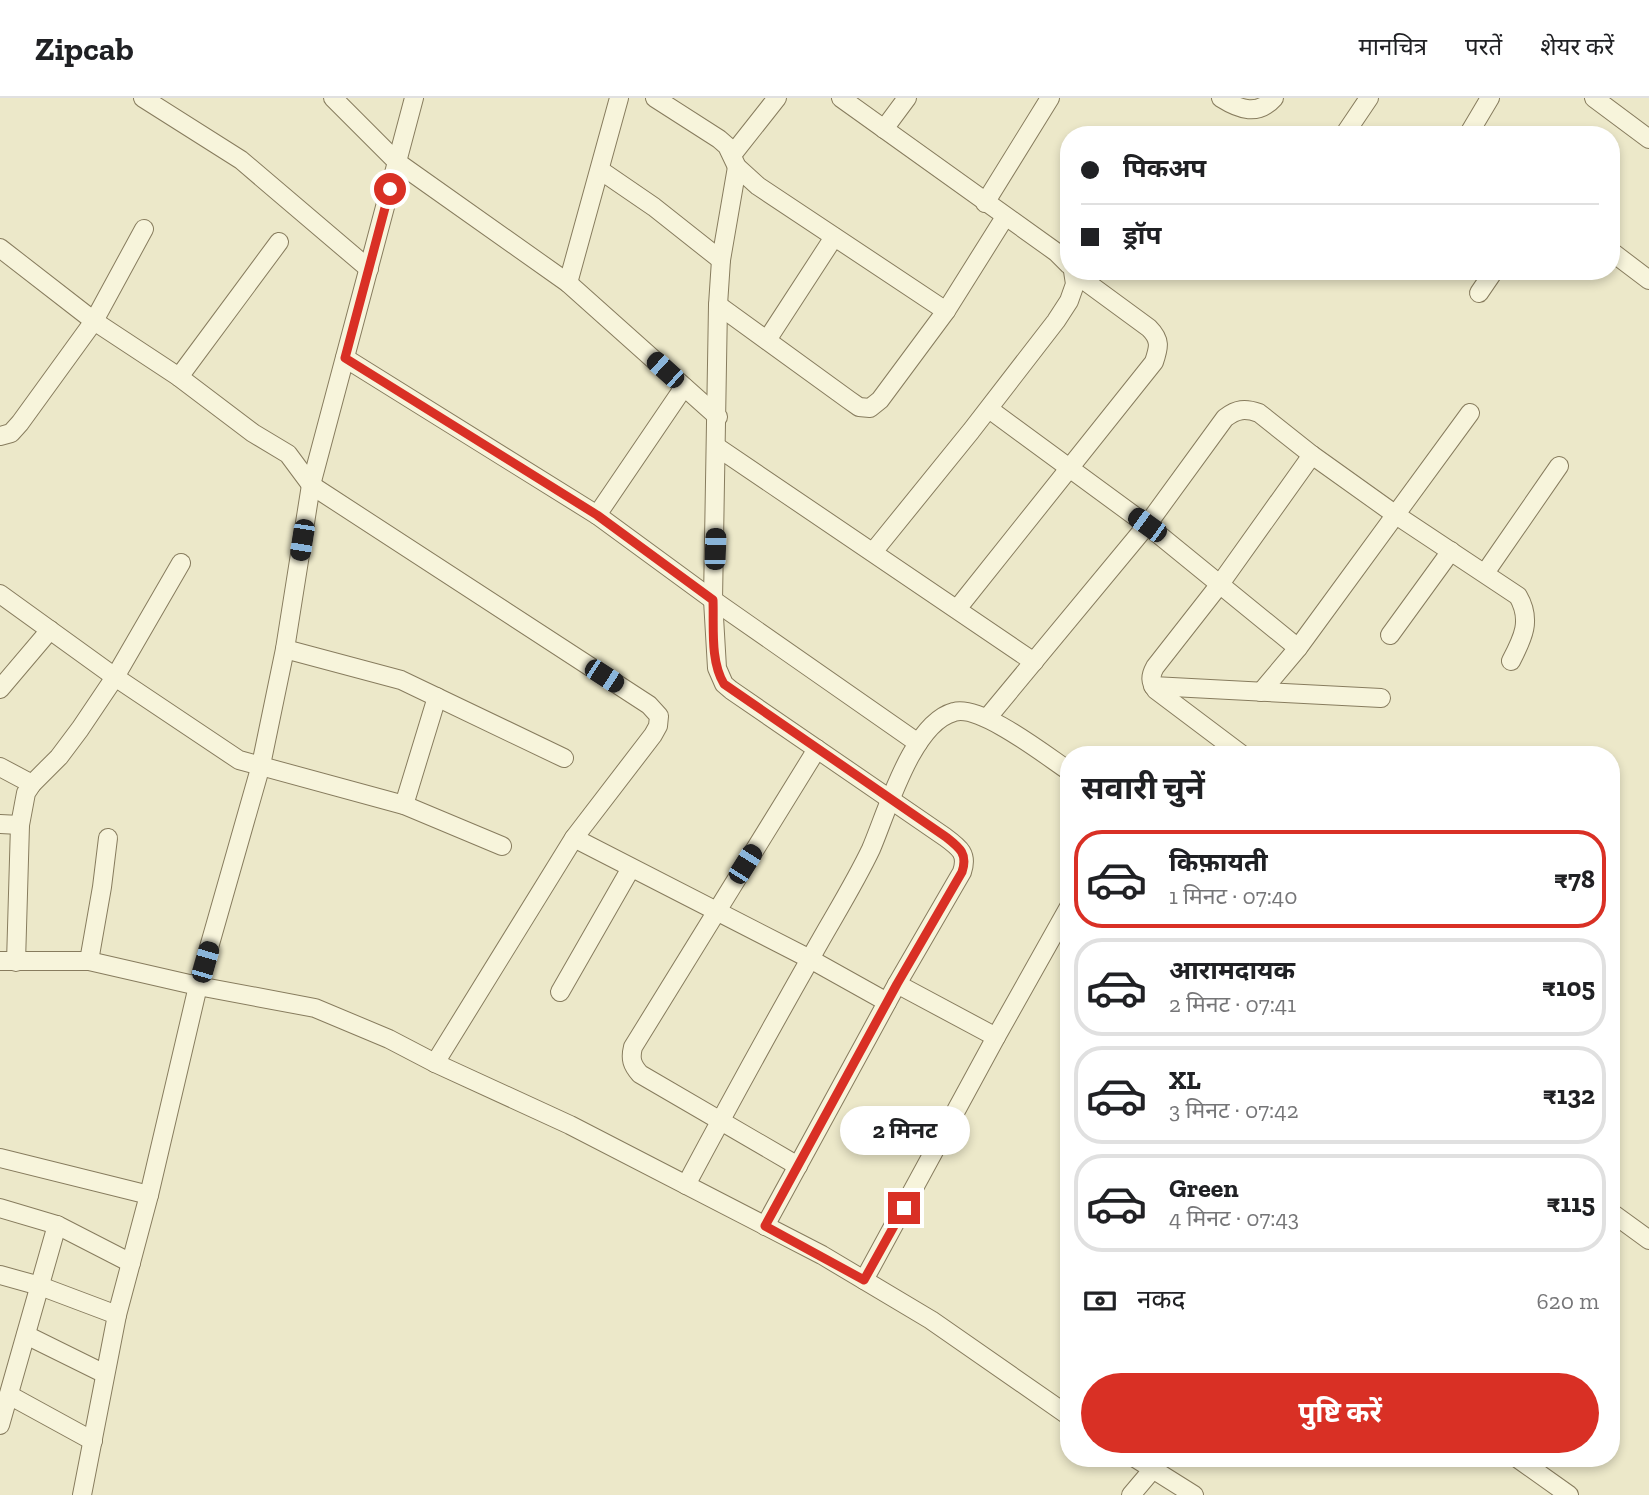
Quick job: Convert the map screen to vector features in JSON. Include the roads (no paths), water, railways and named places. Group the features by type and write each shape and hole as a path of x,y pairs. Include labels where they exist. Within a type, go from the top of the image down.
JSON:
{"street":[{"path":"143,98 241,160 369,269"},
{"path":"333,98 397,162 568,283 718,417"},
{"path":"82,1495 117,1315 149,1195 198,986 261,765 285,649 311,485 414,98"},
{"path":"568,283 619,98"},
{"path":"655,98 719,139 758,186 946,311"},
{"path":"765,1226 897,984 962,872 965,858 957,846 724,684 719,677 713,600 721,260 735,161 777,98"},
{"path":"841,98 1060,256"},
{"path":"884,129 907,98"},
{"path":"985,202 1050,98"},
{"path":"1221,98 1243,109 1254,111 1262,109 1274,98"},
{"path":"1350,126 1369,98"},
{"path":"1473,126 1490,98"},
{"path":"1594,98 1649,139"},
{"path":"600,170 654,207 721,260"},
{"path":"718,305 859,407 870,408 880,400 946,311 1005,217"},
{"path":"0,436 11,433 20,423 94,321 144,229"},
{"path":"767,341 834,237"},
{"path":"179,377 279,242"},
{"path":"3,256 179,377 253,433 288,454 311,485 656,712 659,721 653,735 575,838 435,1063"},
{"path":"1620,258 1649,280"},
{"path":"873,552 989,409 1069,301 1074,280"},
{"path":"957,609 1154,362 1160,346 1157,336 1085,280"},
{"path":"1479,293 1488,280"},
{"path":"345,358 597,515 713,600 918,743"},
{"path":"597,515 684,387"},
{"path":"989,409 1147,525 1298,648"},
{"path":"988,717 1147,525 1225,418 1240,409 1259,413 1312,455 1518,596 1524,606 1527,620 1511,661"},
{"path":"1261,692 1298,648 1470,413"},
{"path":"717,447 1034,662"},
{"path":"1231,746 1153,686 1151,677 1155,667 1220,584 1312,455"},
{"path":"1485,573 1559,466"},
{"path":"1390,635 1451,551"},
{"path":"181,563 115,677 59,757 32,783 22,804 8,961 89,961 198,986 314,1008 389,1039 570,1125 864,1280 931,1321 1060,1410"},
{"path":"0,594 115,677 239,761 404,805 502,846"},
{"path":"0,689 50,630"},
{"path":"285,649 401,680 564,758"},
{"path":"1153,686 1381,698"},
{"path":"404,805 437,697"},
{"path":"686,1185 869,852 897,783 918,743 933,725 945,715 967,710 988,717 1060,765"},
{"path":"798,1166 640,1074 633,1066 631,1056 633,1047 817,749"},
{"path":"0,767 32,783"},
{"path":"0,824 20,825"},
{"path":"89,961 108,838"},
{"path":"575,838 810,959 887,1002"},
{"path":"561,992 632,868"},
{"path":"864,1280 1060,923"},
{"path":"897,984 996,1037"},
{"path":"0,1158 149,1195"},
{"path":"1,1211 57,1225 131,1263"},
{"path":"1620,1219 1649,1240"},
{"path":"0,1425 57,1225"},
{"path":"0,1275 40,1286 117,1315"},
{"path":"26,1335 105,1374"},
{"path":"9,1395 93,1441"},
{"path":"1150,1467 1194,1495"},
{"path":"1530,1467 1569,1495"},
{"path":"1131,1495 1153,1469"}]}
